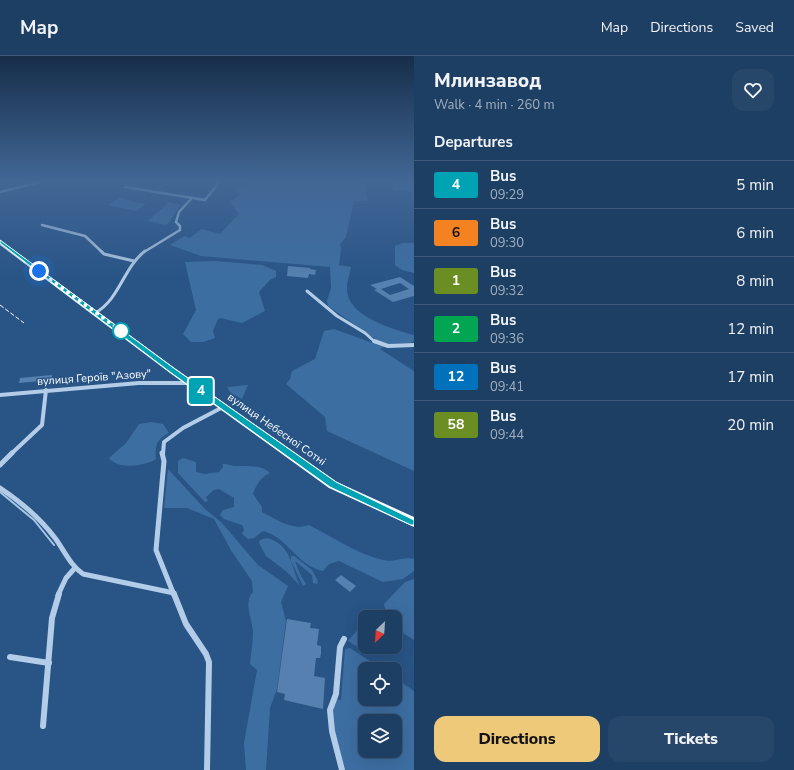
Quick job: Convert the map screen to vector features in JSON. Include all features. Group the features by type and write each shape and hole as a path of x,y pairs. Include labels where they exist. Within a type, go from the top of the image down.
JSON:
{"main road":[{"name":"вулиця Небесної Сотні","path":"1,242 190,383 333,485 414,522"}],"street":[{"path":"95,313 108,304 134,261 148,249 180,230 176,222 179,213"},
{"path":"42,225 85,236 104,254 134,261"},
{"path":"307,291 337,316 365,333 376,343 388,346 414,345"},
{"path":"408,345 414,349"},
{"name":"вулиця Героїв \"Азову\"","path":"0,395 139,383 190,383"},
{"path":"0,465 42,425 46,390"},
{"path":"207,770 209,662 206,654 186,624 156,550 164,461 163,445 167,438 223,407"},
{"path":"0,488 35,513 56,539 74,569 83,574 174,593"},
{"path":"43,726 52,618 59,592 66,578 74,569"},
{"path":"342,770 330,720 332,698 336,694 340,647 344,639"},
{"path":"10,657 49,663"}],"shaded area":[{"path":"156,213 175,213 166,225 148,221"},
{"path":"351,213 346,237 340,244 341,250 339,265 351,267 347,285 349,298 362,314 383,325 414,335 414,341 411,343 389,344 378,341 328,306 327,301 331,288 330,267 201,256 170,245 184,236 189,238 202,229 220,234 239,214"},
{"path":"402,243 414,243 414,273 402,270 395,265 395,246"},
{"path":"216,261 262,265 276,271 276,277 270,280 259,292 265,311 242,323 220,318 218,319 213,331 215,338 203,342 191,342 183,334 196,310 185,262"},
{"path":"334,329 384,347 380,349 414,371 414,471 327,431 325,417 286,384 290,379 292,371 315,359 324,331"},
{"path":"248,385 242,399 231,393 227,387"},
{"path":"151,422 163,424 169,433 161,438 157,443 156,459 132,466 118,464 109,458 126,443 139,424"},
{"path":"183,458 196,462 196,472 205,474 219,472 223,467 223,464 234,466 254,466 267,470 270,473 259,482 253,494 262,507 262,512 291,526 297,527 309,525 364,554 373,557 387,561 406,558 414,559 414,571 403,579 383,582 339,561 329,564 323,571 314,568 299,558 272,534 263,531 254,538 248,539 242,534 244,530 242,525 224,519 220,515 223,510 234,507 234,498 219,489 214,490 206,497 208,501 205,502 178,473 178,461"},
{"path":"168,469 205,509 222,523 258,565 288,586 281,602 286,621 277,689 270,708 266,770 246,770 244,743 257,670 250,664 253,632 248,606 250,596 253,592 252,581 232,552 214,519 187,508 164,508"},
{"path":"267,538 281,545 286,551 300,586 287,572 266,556 259,543 260,540"},
{"path":"291,556 294,556 312,570 318,581 317,584 313,583 312,575 295,561 306,584 303,586 291,561"},
{"path":"414,579 414,640 402,632 402,610 385,610 384,604 405,582"},
{"path":"358,629 358,647 348,641"},
{"path":"350,648 371,662 358,662 358,706 402,706 402,683 414,691 414,770 345,770 332,720 335,699 341,700 345,649"}],"building":[{"path":"288,266 316,270 315,275 309,274 308,278 287,276"},
{"path":"400,277 414,286 414,296 393,302 374,290 377,289 370,285","holes":["400,283 409,289 390,295 381,289"]},
{"path":"52,375 52,380 19,383 20,378"},
{"path":"341,575 356,586 350,592 335,580"},
{"path":"287,619 311,623 310,628 319,629 317,645 321,646 321,654 320,658 316,658 314,676 325,678 323,709 284,700 285,694 277,692"}],"waterway":[{"path":"0,492 34,520 54,545"}],"railway":[{"path":"0,305 24,323"}],"bus line":[{"name":"4","path":"0,242 173,370 333,485 414,522"}],"route":[{"path":"39,271 121,331"}]}
